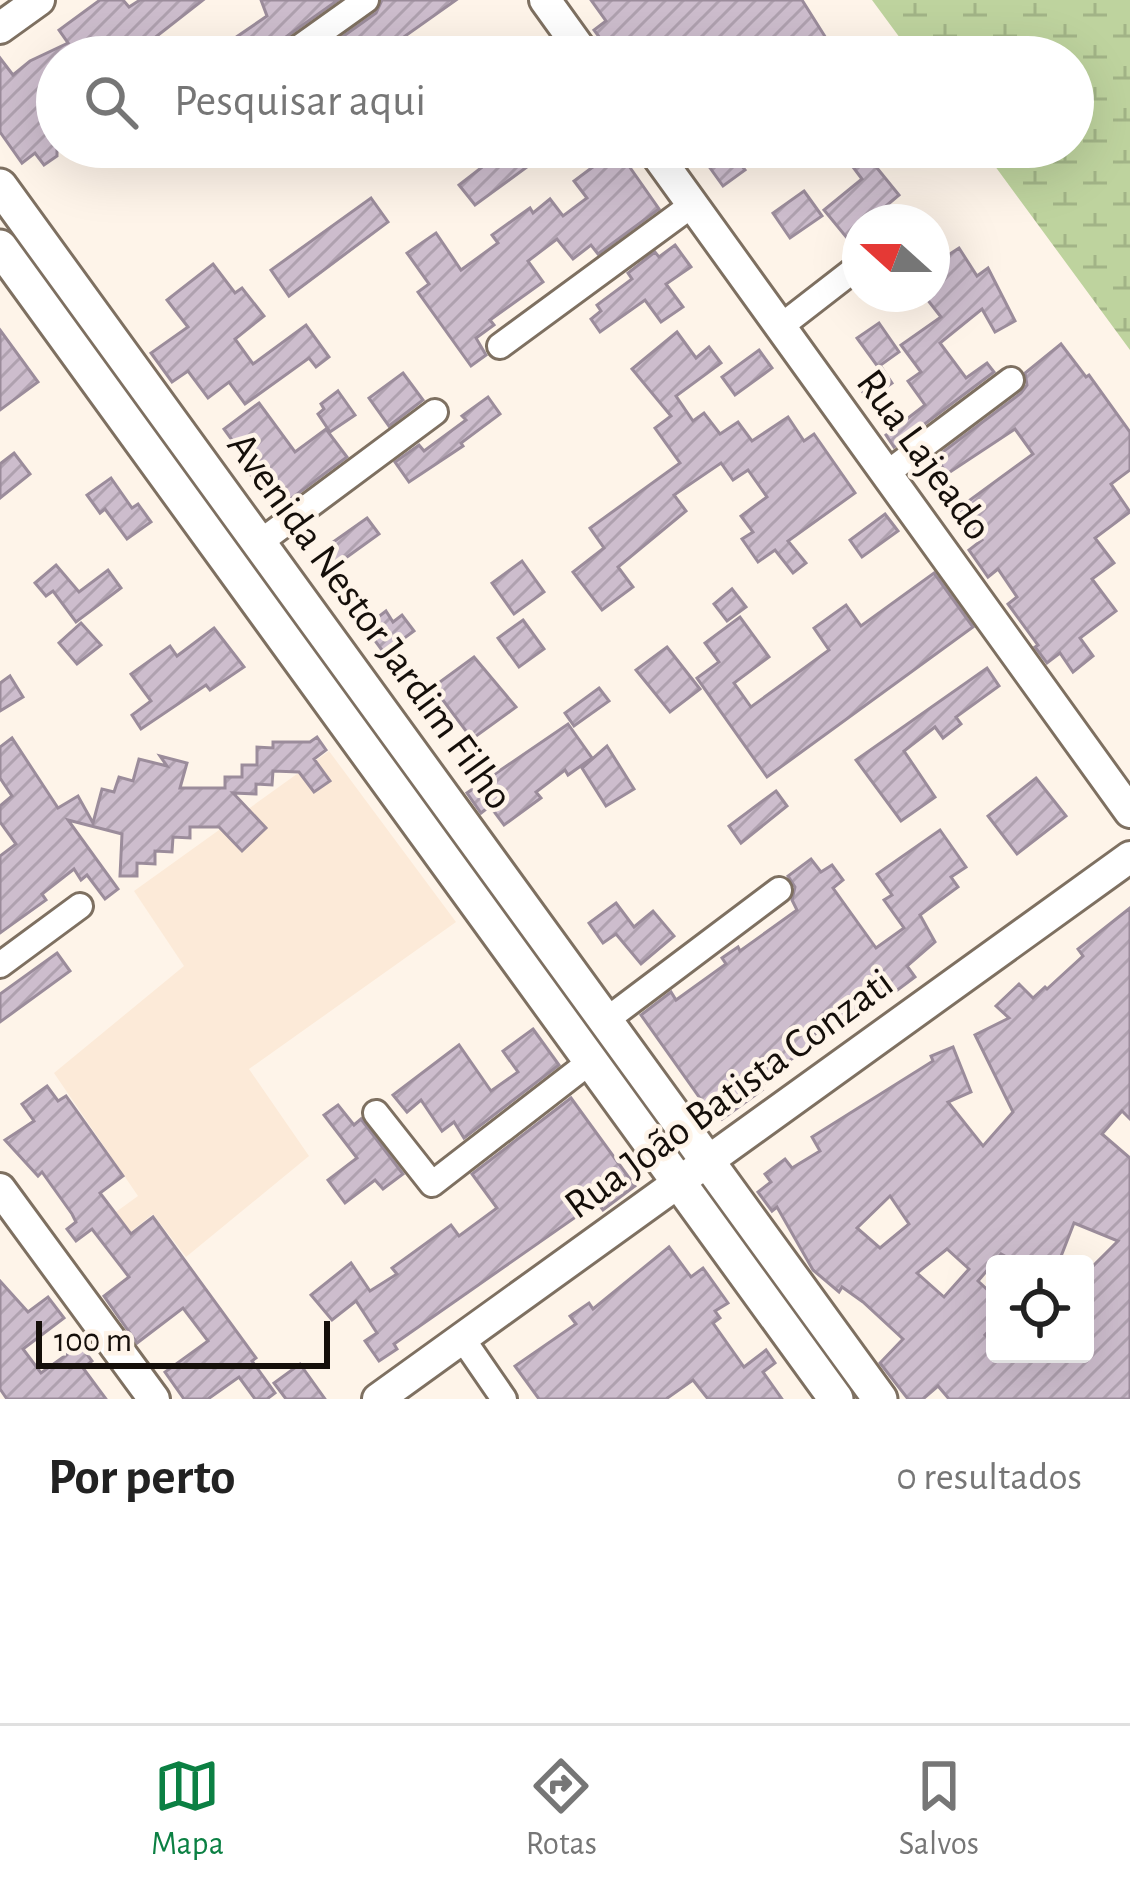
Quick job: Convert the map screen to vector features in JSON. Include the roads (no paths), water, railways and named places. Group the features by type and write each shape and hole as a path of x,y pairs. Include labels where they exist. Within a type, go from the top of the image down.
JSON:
{"main road":[{"name":"Avenida Nestor Jardim Filho","path":"0,186 880,1399"},
{"name":"Avenida Nestor Jardim Filho","path":"0,247 836,1399"},
{"path":"182,497 211,476"},
{"path":"292,649 321,628"},
{"path":"511,950 538,929"}],"street":[{"path":"0,28 39,0"},
{"path":"315,36 366,0"},
{"path":"544,0 571,36"},
{"name":"Rua Lajeado","path":"666,168 1130,812"},
{"path":"500,346 692,205"},
{"path":"780,327 842,280"},
{"path":"886,474 1011,380"},
{"path":"259,543 435,412"},
{"name":"Rua João Batista Conzati","path":"378,1399 1130,857"},
{"path":"605,1021 779,890"},
{"path":"0,965 80,906"},
{"path":"376,1113 432,1184 591,1061"},
{"path":"0,1189 154,1399"},
{"path":"462,1338 504,1399"}]}
